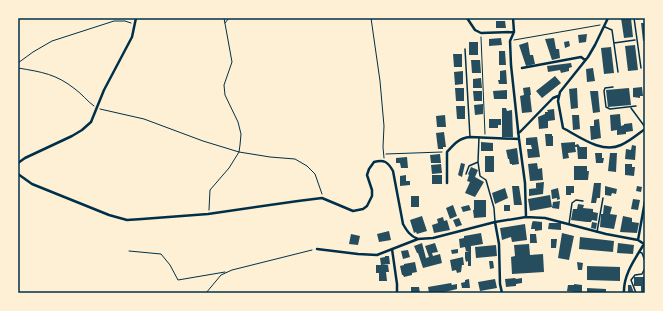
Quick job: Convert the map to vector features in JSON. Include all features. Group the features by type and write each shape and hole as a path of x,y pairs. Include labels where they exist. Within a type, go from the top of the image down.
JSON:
{"street":[{"path":"18,163 25,158 72,136 91,122 104,90 132,37 136,25 136,18"},
{"path":"467,18 475,30 481,33 514,32"},
{"path":"513,18 514,32 510,41 518,133 525,183 526,217"},
{"path":"518,133 553,98 558,96 595,45 608,18"},
{"path":"522,68 581,58 585,60"},
{"path":"558,96 559,112 563,128 601,147 616,147 645,128"},
{"path":"447,184 447,152 457,141 462,138 470,137 519,139"},
{"path":"18,174 32,184 109,215 127,220 208,214 322,198 354,212 363,210 370,202 372,196 372,190 367,175 368,168 374,162 384,160 389,163 393,171 403,224 412,237 418,239"},
{"path":"638,240 645,201"},
{"path":"317,249 377,255 418,239 433,238 495,222 526,217 545,218 597,232 638,240 644,244 628,272 625,281 624,293"},
{"path":"495,222 499,244 500,284 502,293"},
{"path":"392,250 397,293"}],"lane":[{"path":"634,19 641,68"},
{"path":"604,26 612,30 618,72"},
{"path":"614,43 636,40"},
{"path":"465,49 470,137"},
{"path":"613,87 605,88 606,107 610,109 636,106"},
{"path":"630,107 645,128"},
{"path":"479,137 478,162 480,176 486,180 494,208 495,222"},
{"path":"466,174 470,166 478,162"},
{"path":"597,232 603,198"},
{"path":"569,224 572,203 576,200 583,201"},
{"path":"636,293 631,280 635,275 642,274 645,268 645,261 642,253 639,252"}],"path":[{"path":"208,214 210,190 229,168 239,152 240,134 238,122 225,95 224,85 232,62 224,18"},
{"path":"224,23 228,18"},
{"path":"371,18 381,89 384,126 384,160"},
{"path":"634,19 645,18"},
{"path":"18,63 32,52 52,41 114,21 125,21 136,25"},
{"path":"510,41 601,25 604,26"},
{"path":"481,33 485,138"},
{"path":"18,68 57,77 77,90 96,108 144,119 203,141 239,152 294,159 308,166 315,174 324,200"},
{"path":"385,154 447,152"},
{"path":"206,293 221,275 232,270 317,249"},
{"path":"129,251 161,254 170,265 178,280 227,272"}],"building":[{"path":"621,18 631,18 633,37 624,38"},
{"path":"496,21 505,21 506,28 496,28"},
{"path":"641,23 645,23 645,41 643,41"},
{"path":"587,34 586,42 579,43 578,35"},
{"path":"501,38 502,45 489,46 489,39"},
{"path":"554,38 556,49 559,49 560,58 552,60 545,39"},
{"path":"569,41 570,46 565,48 564,42"},
{"path":"469,42 478,42 478,55 469,55"},
{"path":"528,42 530,55 533,55 535,64 526,66 519,45"},
{"path":"635,45 638,70 628,71 625,46"},
{"path":"611,47 614,73 604,74 601,48"},
{"path":"499,51 505,51 506,65 499,65"},
{"path":"453,54 462,54 462,67 454,67"},
{"path":"471,60 480,60 481,73 472,73"},
{"path":"571,63 572,67 569,68 569,71 561,73 560,70 548,72 547,66"},
{"path":"593,68 595,81 587,82 586,69"},
{"path":"506,70 507,84 499,84 498,80 500,80 500,71"},
{"path":"463,71 463,84 455,85 454,72"},
{"path":"555,76 561,83 542,98 536,91"},
{"path":"481,78 482,88 473,88 473,79"},
{"path":"530,87 532,112 522,113 520,96 524,95 523,88"},
{"path":"642,87 643,96 640,96 640,98 633,97 633,88"},
{"path":"455,88 464,88 464,101 456,101"},
{"path":"577,88 578,108 571,109 569,89"},
{"path":"629,88 631,105 608,107 606,90"},
{"path":"507,90 507,99 494,99 493,91"},
{"path":"473,91 482,91 482,101 474,101"},
{"path":"590,91 598,91 600,112 593,113"},
{"path":"483,104 483,114 475,115 474,105"},
{"path":"456,106 465,106 465,119 457,119"},
{"path":"502,108 506,108 507,111 512,110 513,137 502,137"},
{"path":"554,109 555,120 548,121 548,128 539,129 538,117 545,114 545,112 548,112 547,110"},
{"path":"620,114 621,126 632,123 633,131 626,132 626,134 617,135 617,130 611,131 610,115"},
{"path":"445,115 446,127 437,127 436,116"},
{"path":"572,115 579,115 580,129 573,130"},
{"path":"489,119 501,119 501,125 498,125 498,128 489,128"},
{"path":"599,119 601,138 591,140 590,126 594,126 594,120"},
{"path":"444,132 446,147 443,147 443,149 438,149 436,133"},
{"path":"545,134 552,134 553,146 546,146"},
{"path":"537,137 540,157 528,158 527,149 532,149 531,145 526,145 526,138"},
{"path":"481,142 493,143 493,151 481,151"},
{"path":"575,142 575,145 578,144 580,147 587,147 587,159 578,159 577,147 575,147 576,152 568,153 569,158 563,159 561,143"},
{"path":"632,145 636,146 635,160 625,159 626,149 631,150"},
{"path":"517,148 519,164 512,165 508,159 506,150"},
{"path":"595,153 602,153 602,158 604,158 603,163 596,163"},
{"path":"610,153 617,153 616,172 608,171"},
{"path":"440,154 441,163 431,163 430,155"},
{"path":"485,156 494,156 494,172 485,172"},
{"path":"407,157 408,168 401,168 400,163 396,163 396,158"},
{"path":"461,163 465,164 462,177 458,175"},
{"path":"537,163 538,169 542,168 543,180 530,181 528,164"},
{"path":"441,164 442,173 432,174 431,165"},
{"path":"625,164 632,164 632,167 635,167 634,176 625,175"},
{"path":"574,166 587,166 587,171 589,171 588,180 574,180"},
{"path":"471,167 478,170 475,177 484,182 475,197 465,193 470,182 467,181"},
{"path":"406,175 406,181 410,181 410,185 400,186 400,176"},
{"path":"432,175 442,175 442,184 432,184"},
{"path":"544,182 543,194 529,196 529,189 538,188 536,188 536,183"},
{"path":"594,183 601,183 600,198 597,198 596,203 591,203"},
{"path":"512,186 519,186 522,205 514,205"},
{"path":"566,186 574,186 574,193 571,193 571,195 566,195"},
{"path":"605,186 617,189 616,194 612,193 611,196 605,195"},
{"path":"637,186 642,187 641,192 636,191"},
{"path":"505,188 508,198 495,204 492,193"},
{"path":"558,188 560,199 552,199 551,190"},
{"path":"550,195 552,207 530,211 528,199"},
{"path":"411,196 419,196 419,207 411,207"},
{"path":"633,199 640,200 638,210 631,209"},
{"path":"474,200 486,200 486,217 474,218"},
{"path":"560,201 559,209 552,208 553,202"},
{"path":"578,204 584,205 583,208 593,209 593,212 598,213 597,221 592,220 591,222 587,222 571,220 573,209 577,209"},
{"path":"453,205 457,216 450,219 446,208"},
{"path":"469,205 471,210 463,212 461,207"},
{"path":"504,205 510,205 510,211 504,211"},
{"path":"604,205 612,207 610,214 617,215 614,229 600,227 601,214 603,214"},
{"path":"422,216 427,231 417,234 416,232 414,233 410,220"},
{"path":"623,216 632,218 632,222 639,223 637,233 620,232"},
{"path":"443,217 444,221 447,220 450,230 434,233 432,225 438,223 437,219"},
{"path":"459,218 462,225 456,227 453,220"},
{"path":"533,221 542,222 542,230 535,231 535,229 531,229"},
{"path":"592,222 597,223 596,229 591,228"},
{"path":"549,223 561,223 561,230 548,229"},
{"path":"525,224 527,240 512,242 511,237 502,240 500,228"},
{"path":"389,231 391,240 379,242 377,234"},
{"path":"481,233 483,244 471,246 471,266 468,266 468,261 466,262 465,258 465,252 469,251 466,251 465,247 460,248 459,239 464,238 464,236"},
{"path":"562,233 574,236 569,260 558,258"},
{"path":"351,234 360,236 358,245 349,244"},
{"path":"530,234 536,234 537,243 530,243"},
{"path":"580,237 614,241 613,252 579,249"},
{"path":"551,239 557,239 556,248 551,248"},
{"path":"422,243 426,258 429,257 425,246 435,243 438,252 432,253 433,256 440,254 442,263 423,268 414,246"},
{"path":"618,243 634,245 633,254 617,253"},
{"path":"529,244 530,255 543,254 544,272 512,274 511,257 515,256 514,245"},
{"path":"496,245 497,256 476,258 475,247"},
{"path":"458,249 458,253 452,254 451,250"},
{"path":"408,250 410,257 403,259 401,251"},
{"path":"389,256 390,264 382,265 388,265 389,272 386,272 387,281 379,281 379,273 376,273 376,265 381,265 380,258"},
{"path":"463,257 464,265 462,265 461,272 457,273 456,270 452,271 450,260"},
{"path":"489,261 493,261 494,268 490,269"},
{"path":"415,262 417,272 404,277 400,266"},
{"path":"577,262 583,263 582,270 578,270"},
{"path":"587,266 620,267 620,281 587,280"},
{"path":"634,277 645,277 645,293 641,293 641,286 634,286"},
{"path":"522,278 522,283 516,284 516,286 506,287 505,279"},
{"path":"469,279 470,288 462,288 461,283"},
{"path":"495,279 497,288 480,291 478,282"},
{"path":"451,283 452,285 457,284 457,289 441,293 429,293 428,287"},
{"path":"568,285 582,285 582,293 567,291"},
{"path":"628,285 631,285 634,293 628,293"},
{"path":"411,287 419,287 420,293 411,293"},
{"path":"587,288 606,289 606,293 587,293"}]}
